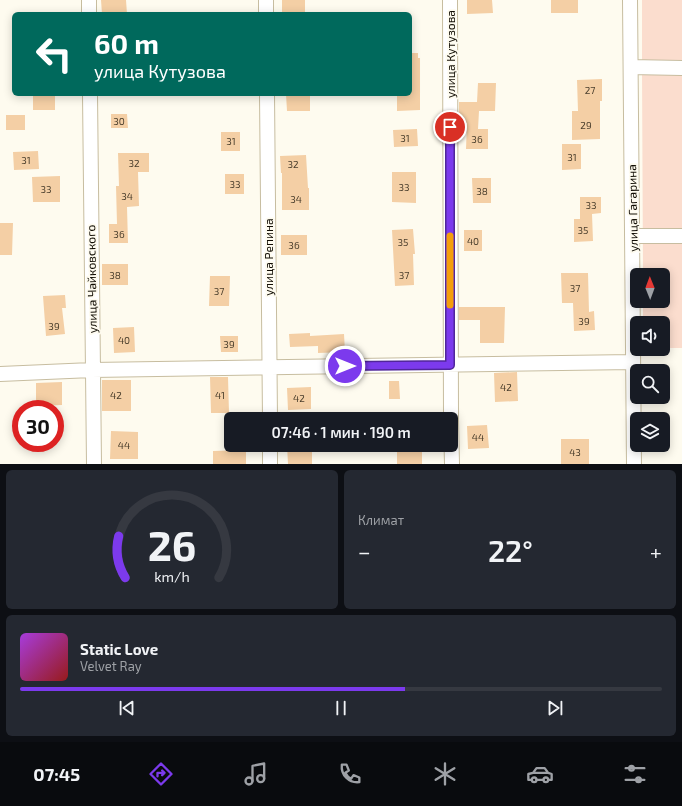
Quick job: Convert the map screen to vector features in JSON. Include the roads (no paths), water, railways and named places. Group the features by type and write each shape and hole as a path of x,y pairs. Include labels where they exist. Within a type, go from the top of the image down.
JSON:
{"street":[{"path":"89,0 89,12"},
{"path":"266,0 266,12"},
{"name":"улица Кутузова","path":"450,0 451,412"},
{"name":"улица Гагарина","path":"630,0 634,464"},
{"path":"631,67 682,68"},
{"name":"улица Чайковского","path":"90,96 94,464"},
{"name":"улица Репина","path":"267,96 270,412"},
{"path":"632,236 682,236"},
{"path":"0,374 92,370 633,362"},
{"path":"270,452 270,464"},
{"name":"улица Кутузова","path":"452,452 452,464"}]}
